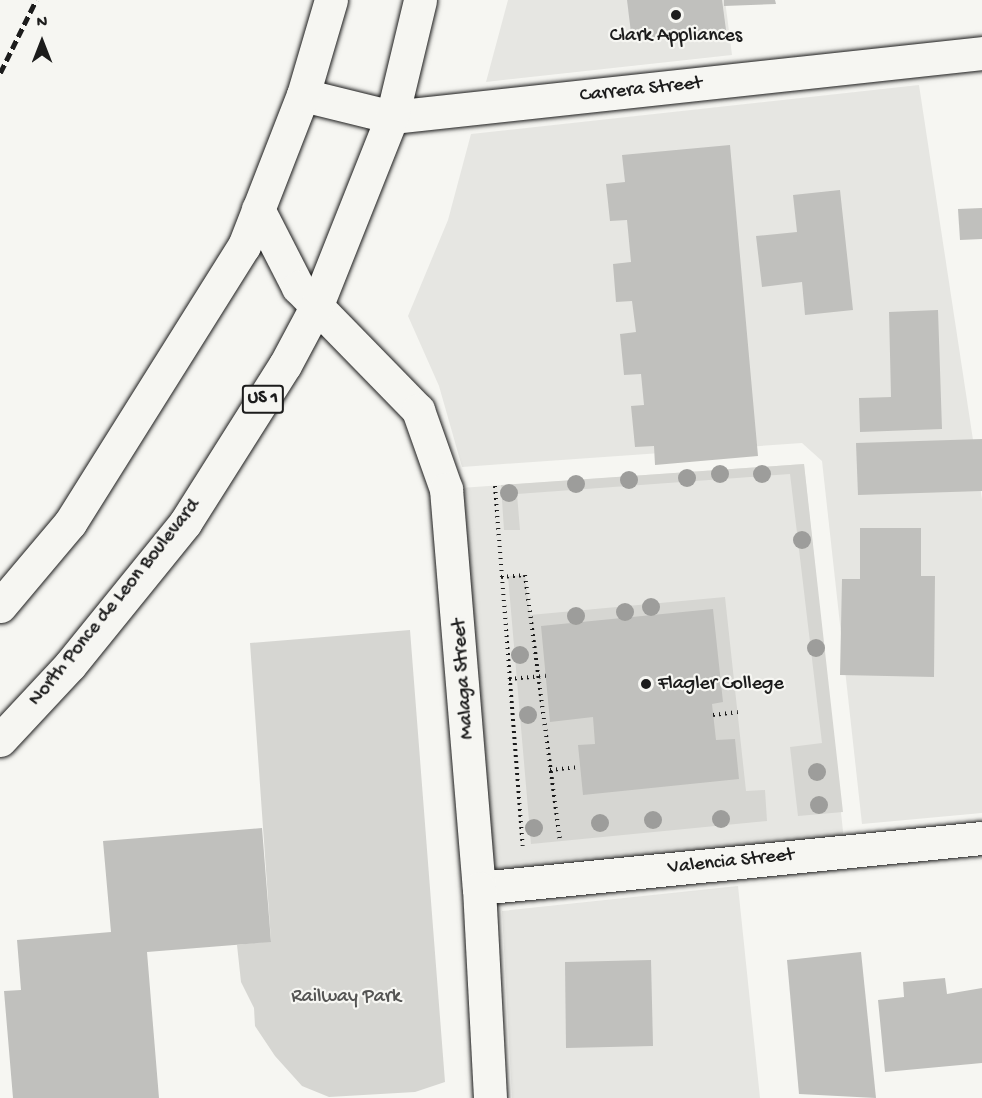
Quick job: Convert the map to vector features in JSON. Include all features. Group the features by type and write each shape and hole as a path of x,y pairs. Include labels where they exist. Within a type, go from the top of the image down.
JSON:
{"main road":[{"path":"0,606 70,523 238,256 303,95 331,0"},
{"name":"North Ponce de Leon Boulevard","path":"0,740 70,665 185,523 317,305 392,117 420,0"},
{"name":"Carrera Street","path":"303,95 392,117 982,53"},
{"name":"Malaga Street","path":"258,209 279,258 317,305 418,410 446,489 479,888 490,1098"},
{"name":"Valencia Street","path":"479,888 982,838"}],"path":[{"path":"495,486 520,841 533,852"},
{"path":"501,577 525,575 561,850"},
{"path":"509,679 546,676"},
{"path":"713,715 738,712"},
{"path":"550,770 580,767"}],"shaded area":[{"path":"508,0 725,0 732,55 486,82"},
{"path":"919,85 982,499 982,813 862,824 822,461 802,443 462,467 439,386 408,316 448,220 471,134"},
{"name":"Flagler College","path":"804,464 845,850 479,888 446,489"},
{"path":"738,886 760,1098 512,1098 502,911"}],"green space":[{"path":"804,464 843,812 798,816 790,747 822,743 790,474 517,494 520,530 504,530 501,485"},
{"path":"525,575 530,615 725,597 746,791 765,790 767,821 531,844 508,576"},
{"name":"Railway Park","path":"410,630 445,1082 415,1092 329,1097 302,1086 275,1056 255,1026 254,1008 241,982 237,945 271,941 250,643"}],"building":[{"name":"Clark Appliances","path":"627,0 722,0 726,30 632,41"},
{"path":"724,0 775,0 776,4 724,6"},
{"path":"730,145 758,456 655,465 654,446 635,447 631,406 644,405 641,374 624,375 620,334 636,332 632,301 616,302 613,264 631,262 627,220 610,221 606,184 625,182 622,155"},
{"path":"840,190 853,310 805,315 802,282 762,287 756,236 797,232 793,195"},
{"path":"982,208 982,239 960,240 958,209"},
{"path":"938,310 942,429 860,432 859,398 891,397 889,312"},
{"path":"982,439 982,491 858,495 856,443"},
{"path":"860,528 921,528 921,576 935,576 934,677 840,675 842,579 860,579"},
{"path":"713,609 723,702 712,704 716,740 735,739 739,779 583,795 578,745 595,744 593,717 550,722 541,626"},
{"path":"262,828 271,942 147,952 159,1098 13,1098 4,991 21,990 17,940 111,932 103,841"},
{"path":"861,952 876,1098 799,1094 787,960"},
{"path":"651,960 653,1046 566,1048 565,962"},
{"path":"945,978 947,994 982,988 982,1063 885,1072 878,1000 904,997 903,982"}],"railway":[{"path":"0,73 36,0"}],"place":[{"name":"Clark Appliances","path":"676,15"},
{"name":"Flagler College","path":"646,684"}]}
